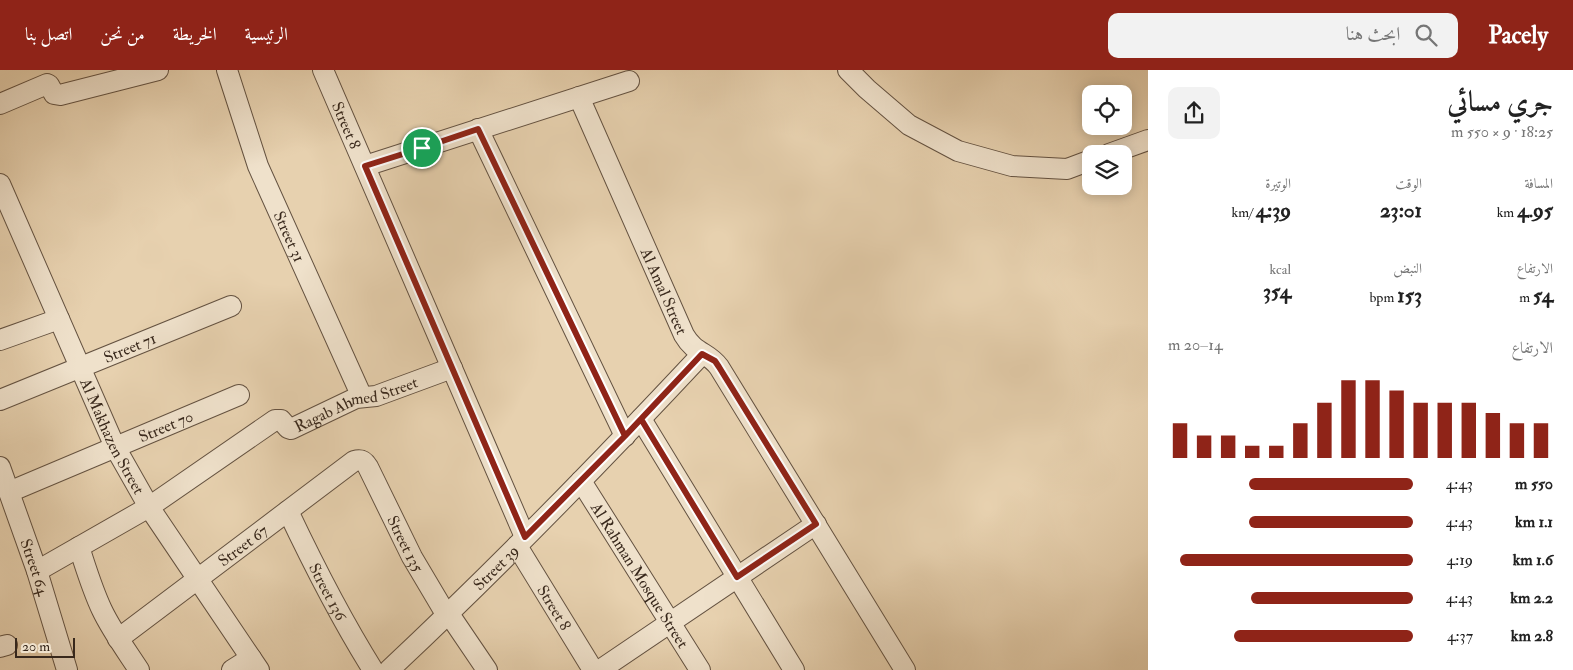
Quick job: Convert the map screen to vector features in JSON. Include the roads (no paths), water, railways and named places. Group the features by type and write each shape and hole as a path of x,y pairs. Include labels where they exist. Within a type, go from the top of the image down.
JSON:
{"street":[{"path":"0,104 47,84 54,94 60,95 158,70"},
{"name":"Street 31","path":"227,70 258,166 362,397"},
{"name":"Street 8","path":"323,70 452,368 521,542 593,670"},
{"path":"848,70 909,125 958,151 1012,166 1067,169 1082,163"},
{"path":"365,166 629,81"},
{"name":"Al Amal Street","path":"579,97 684,336 694,349 715,361 719,367 905,670"},
{"path":"478,129 625,436"},
{"path":"1132,146 1148,140"},
{"name":"Al Makhazen Street","path":"0,184 115,447 149,506 255,664"},
{"name":"Street 71","path":"0,400 231,306"},
{"path":"0,340 59,319"},
{"name":"Street 39","path":"389,670 448,615 521,542 702,354"},
{"name":"Ragab Ahmed Street","path":"37,570 149,506 275,420 281,420 290,429 350,400 376,396 452,368"},
{"name":"Street 70","path":"9,492 239,396"},
{"path":"641,419 794,670"},
{"name":"Street 67","path":"118,639 354,462 360,460 365,462 368,467"},
{"name":"Street 64","path":"0,467 37,570 67,670"},
{"name":"Street 135","path":"368,467 412,557 448,615 487,670"},
{"name":"Al Rahman Mosque Street","path":"581,480 700,670"},
{"name":"Street 136","path":"288,511 345,625 373,670"},
{"path":"600,670 816,524"},
{"path":"79,546 89,579 102,610 118,639 139,670"},
{"path":"232,670 255,664"}]}
